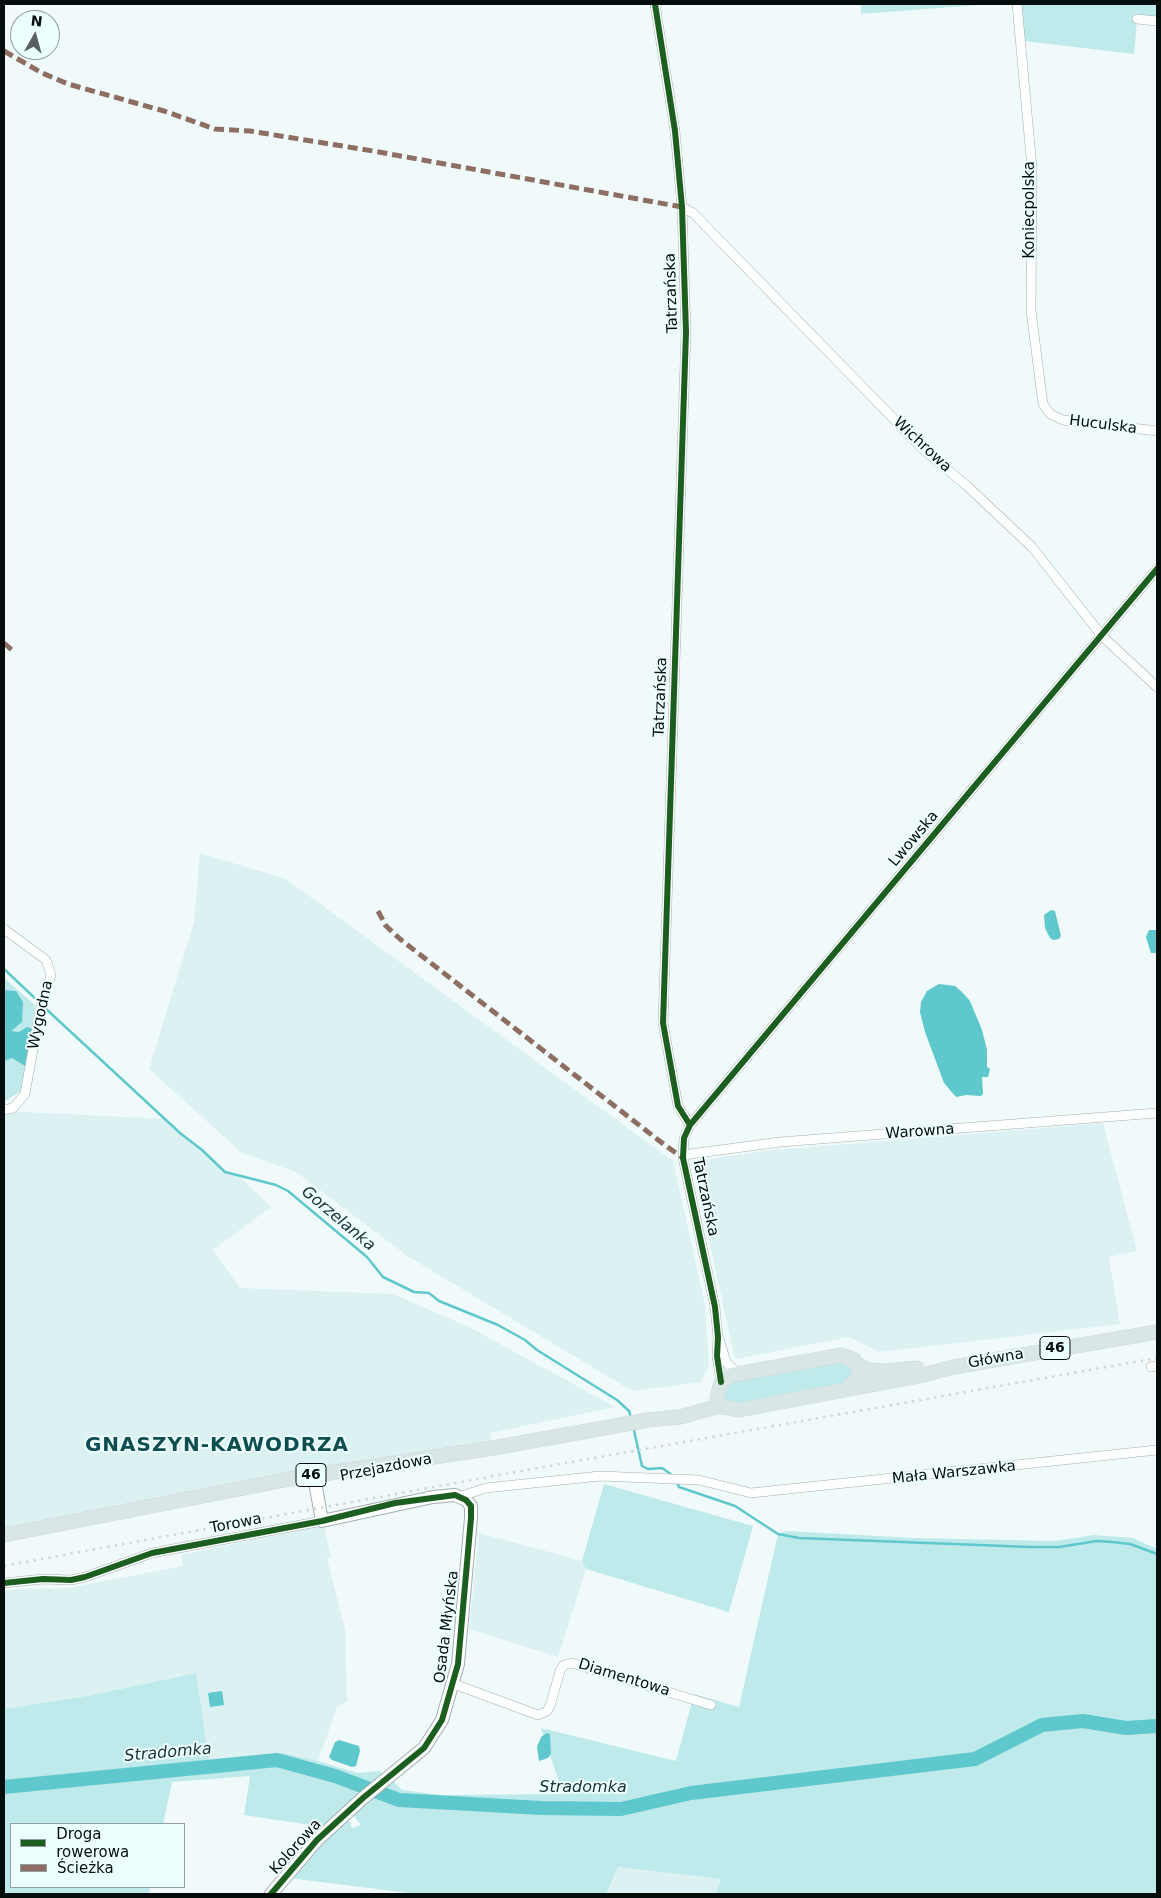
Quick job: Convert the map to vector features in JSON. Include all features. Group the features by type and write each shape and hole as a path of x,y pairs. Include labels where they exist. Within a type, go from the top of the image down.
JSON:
{"main road":[{"name":"Główna","path":"848,1389 919,1376 953,1367 1157,1332"},
{"name":"46","path":"719,1388 732,1375 842,1355 853,1359 859,1366"},
{"name":"Główna","path":"859,1366 869,1370 887,1371 953,1367"},
{"path":"848,1389 857,1378 859,1366"},
{"path":"719,1388 719,1403 723,1407"},
{"name":"Przejazdowa","path":"652,1419 694,1406 719,1388"},
{"name":"46","path":"723,1407 739,1410 848,1389"},
{"name":"Przejazdowa","path":"4,1535 290,1479 460,1453 723,1407"},
{"name":"Przejazdowa","path":"163,1505 212,1500 315,1482 404,1466 460,1453"}],"street":[{"name":"Tatrzańska","path":"655,4 675,131 682,207 686,332 663,1023 678,1106 690,1124 684,1138 683,1155 715,1308 718,1337 719,1388"},
{"name":"Koniecpolska","path":"1017,4 1032,168 1031,311 1043,404 1050,414"},
{"path":"1137,19 1157,21"},
{"name":"Wichrowa","path":"682,207 693,213 926,452 966,485 1032,546 1102,636 1157,687"},
{"name":"Huculska","path":"1050,414 1076,423 1157,431"},
{"name":"Lwowska","path":"690,1124 1157,569"},
{"name":"Wygodna","path":"4,929 46,960 51,975 40,1010 25,1094 12,1108 4,1110"},
{"name":"Warowna","path":"683,1155 780,1142 1157,1113"},
{"name":"Tatrzańska","path":"718,1337 729,1367 738,1374"},
{"name":"Mała Warszawka","path":"461,1496 486,1488 600,1476 714,1482 751,1493 1157,1450"},
{"path":"315,1482 322,1521"},
{"name":"Osada Młyńska","path":"363,1798 424,1748 435,1734 442,1720 454,1684 458,1664 471,1506 461,1496"},
{"name":"Torowa","path":"4,1583 86,1577 152,1553 322,1521 404,1502 433,1497 461,1496"},
{"name":"Diamentowa","path":"454,1684 538,1715 550,1706 560,1671 564,1665 572,1663 711,1705"},
{"name":"Kolorowa","path":"271,1894 317,1840 363,1798"}],"shaded area":[{"path":"861,4 992,4 861,14"},
{"path":"1020,4 1157,4 1157,21 1137,20 1134,54 1024,41"},
{"path":"200,853 286,879 673,1161 705,1305 709,1365 701,1382 632,1391 409,1257 296,1172 242,1153 149,1069 194,922"},
{"path":"4,978 35,1005 22,1090 4,1102"},
{"path":"4,1111 165,1119 225,1172 241,1178 271,1207 213,1250 240,1288 393,1294 471,1328 615,1407 490,1433 493,1448 212,1500 4,1527"},
{"path":"1103,1123 1137,1251 1109,1257 1120,1324 879,1352 849,1337 735,1359 692,1162 763,1151"},
{"path":"835,1360 855,1369 849,1382 741,1406 723,1400 723,1390 728,1384 736,1380"},
{"path":"604,1484 753,1526 729,1612 586,1569 582,1561"},
{"path":"324,1525 331,1557 327,1558 345,1629 347,1701 337,1707 318,1761 284,1753 209,1760 196,1673 87,1696 4,1709 4,1591 68,1588 183,1566 181,1555"},
{"path":"787,1531 915,1538 1055,1541 1094,1535 1133,1538 1157,1549 1157,1894 715,1894 721,1879 618,1867 606,1894 417,1894 289,1878 347,1815 352,1828 361,1825 351,1812 391,1779 402,1790 441,1795 563,1794 541,1728 676,1761 694,1694 739,1707 778,1534"},
{"path":"479,1533 582,1561 586,1569 558,1657 469,1629"},
{"path":"196,1673 209,1760 284,1753 358,1773 379,1771 384,1775 324,1827 244,1815 250,1776 172,1782 163,1823 10,1823 10,1888 150,1888 149,1894 4,1894 4,1709 87,1696"},
{"path":"618,1867 721,1879 715,1894 606,1894"}],"water":[{"path":"1051,910 1055,911 1061,936 1059,939 1053,940 1050,938 1045,928 1044,915"},
{"path":"1149,930 1157,930 1157,953 1151,953 1146,937"},
{"path":"939,984 955,986 963,993 970,1001 982,1030 987,1050 987,1067 990,1069 988,1077 982,1077 983,1094 981,1096 966,1095 956,1097 944,1083 925,1032 920,1012 921,1002 927,991"},
{"path":"4,990 16,991 23,1002 22,1022 11,1031 19,1032 27,1027 32,1029 25,1066 12,1058 4,1061"},
{"path":"222,1691 224,1705 210,1707 208,1693"},
{"path":"547,1733 550,1734 551,1754 548,1758 539,1761 537,1747 541,1737"},
{"path":"339,1740 359,1746 360,1751 356,1766 352,1767 332,1760 329,1757 335,1742"}],"waterway":[{"name":"Gorzelanka","path":"4,969 38,1001"},
{"name":"Gorzelanka","path":"45,1008 225,1172 276,1185 288,1191 367,1257 383,1277 414,1292 429,1293 439,1301 498,1325 525,1340 537,1350 617,1400 629,1411 631,1418"},
{"path":"633,1426 642,1466 648,1469 662,1468 675,1477"},
{"path":"677,1482 679,1487 735,1506 778,1534 799,1538 1030,1547 1059,1547 1097,1541 1130,1544 1157,1554"},
{"name":"Stradomka","path":"4,1787 277,1760 335,1776 399,1800 541,1808 621,1809 691,1793 975,1759 1042,1725 1083,1721 1126,1728 1157,1726"}],"railway":[{"path":"4,1566 521,1471 1157,1358"}],"marked path":[{"path":"4,51 42,73 68,84 164,111 215,129 250,131 373,151 682,207"},
{"path":"4,643 13,651"},
{"path":"378,911 386,926 400,939 683,1158"}],"cycle path":[{"path":"655,4 675,131 682,207 686,332 663,1023 678,1106 690,1125"},
{"path":"721,1382 717,1356 718,1337 715,1307 683,1158 684,1138 690,1125 1157,569"},
{"path":"4,1583 43,1579 71,1580 85,1577 152,1553 322,1521 395,1503 455,1495 466,1500 471,1506 471,1518 458,1664 442,1720 424,1748 363,1798 317,1840 271,1894"}],"district":[{"name":"GNASZYN-KAWODRZA","path":"217,1446"}]}
